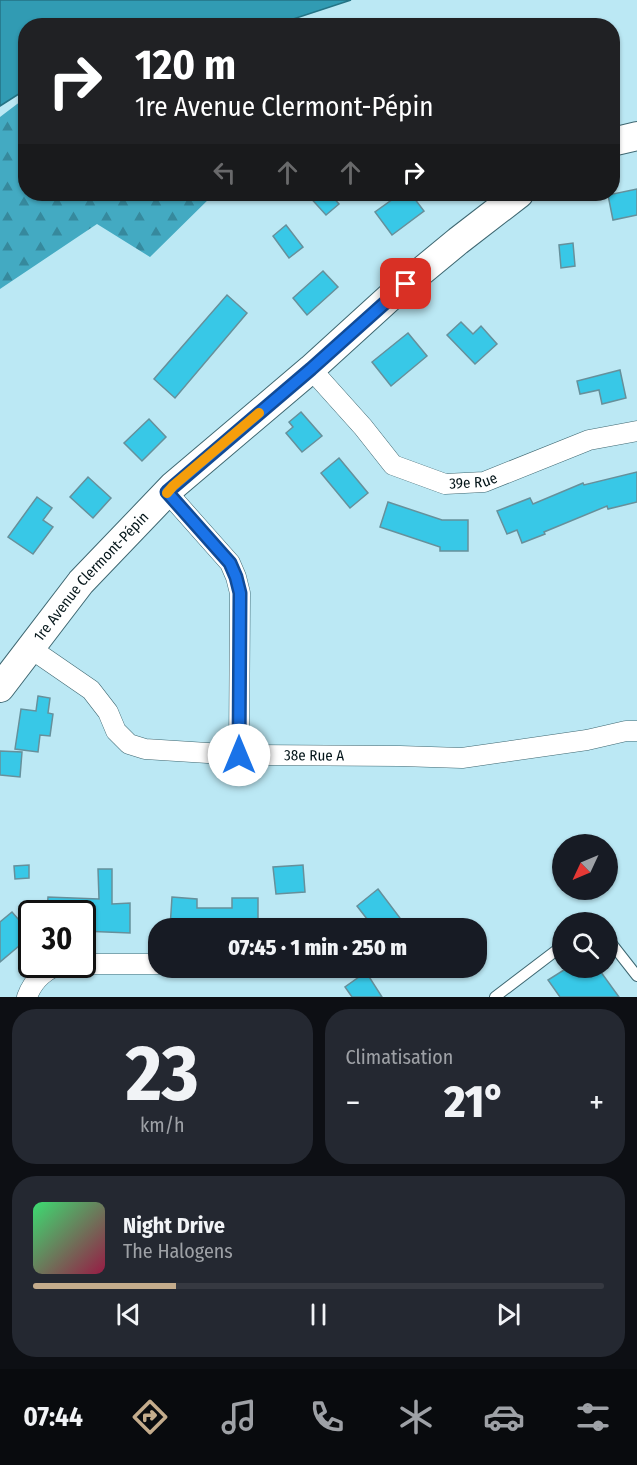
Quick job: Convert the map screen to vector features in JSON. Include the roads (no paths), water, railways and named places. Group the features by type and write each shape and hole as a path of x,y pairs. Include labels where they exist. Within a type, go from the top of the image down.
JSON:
{"street":[{"path":"620,140 637,135"},
{"name":"1re Avenue Clermont-Pépin","path":"0,688 81,582 167,492 311,369 389,298 510,201"},
{"name":"39e Rue","path":"311,369 363,427 393,465 445,484 484,482 589,440 637,431"},
{"path":"167,492 230,563 236,577 240,593 239,755"},
{"name":"38e Rue A","path":"30,648 91,690 108,712 116,731 129,744 145,749 239,755 462,758 637,731"},
{"path":"96,964 148,964"},
{"path":"27,997 39,978"}],"lane":[{"path":"618,952 637,976"},
{"path":"495,997 552,954"}]}
